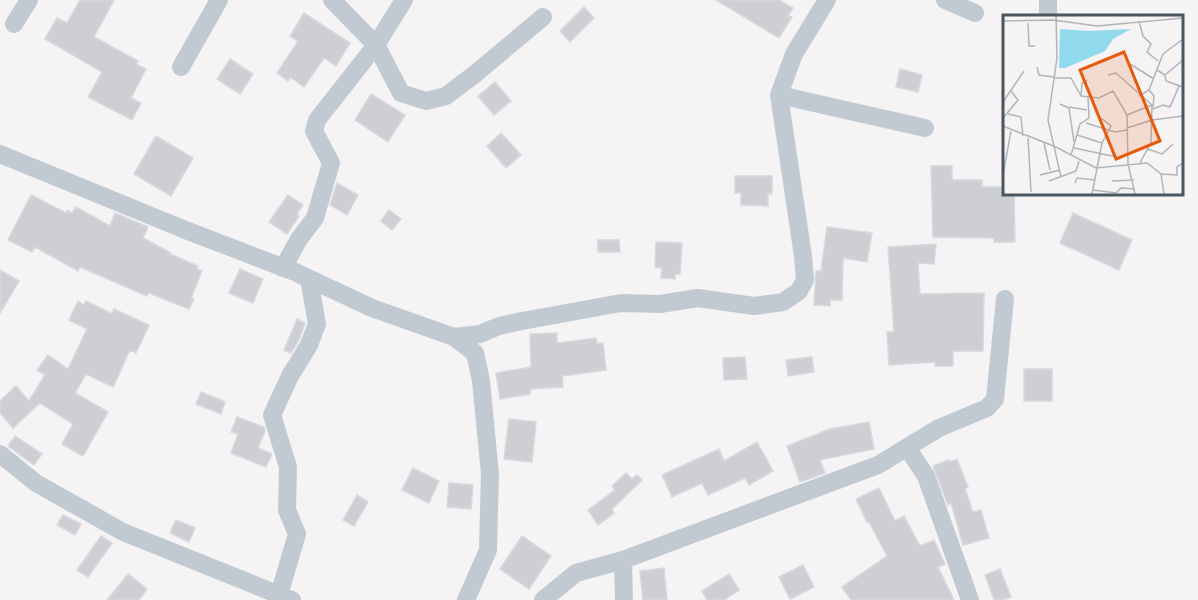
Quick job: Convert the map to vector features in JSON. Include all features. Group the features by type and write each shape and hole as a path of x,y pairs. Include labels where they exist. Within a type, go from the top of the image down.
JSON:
{"street":[{"path":"14,24 29,0"},
{"path":"181,67 219,0"},
{"path":"332,0 376,45 401,93 426,101 446,96 543,17"},
{"path":"283,268 299,238 315,219 330,163 314,131 317,120 376,45 404,0"},
{"path":"454,337 480,334 499,326 621,303 660,304 698,298 754,306 783,302 795,296 805,280 779,95 794,54 827,0"},
{"path":"945,0 975,14"},
{"path":"779,95 925,128"},
{"path":"0,154 283,268 372,308 454,337 475,352 481,381 490,474 488,550 466,600"},
{"path":"0,454 36,483 123,532 286,598 297,534 287,510 288,467 272,415 309,345 317,324 309,279"},
{"path":"543,600 576,573 623,560 878,465 939,428 987,408 995,399 1005,299"},
{"path":"908,448 926,476 970,600"},
{"path":"623,560 624,600"}],"building":[{"path":"80,0 114,0 94,37 138,61 136,64 146,69 131,98 141,103 132,120 88,97 102,72 45,39 57,18 67,23"},
{"path":"716,0 779,0 793,8 788,16 792,17 779,38"},
{"path":"584,7 594,18 570,42 560,31"},
{"path":"304,13 350,43 336,66 324,58 304,87 290,77 288,81 277,73 298,41 290,36"},
{"path":"230,59 253,74 240,94 217,79"},
{"path":"900,69 922,75 918,92 896,87"},
{"path":"495,82 511,101 494,115 478,96"},
{"path":"371,94 405,115 388,142 355,120"},
{"path":"501,133 521,155 506,168 487,146"},
{"path":"156,136 193,158 171,196 134,174"},
{"path":"931,166 952,166 952,180 982,180 982,187 1003,187 1003,195 1014,195 1015,242 994,242 994,238 933,237"},
{"path":"735,176 772,176 772,194 768,194 768,206 741,205 741,193 735,193"},
{"path":"337,183 358,195 347,215 330,205"},
{"path":"31,195 66,213 68,210 72,213 76,207 110,226 115,213 148,227 143,238 170,254 198,266 197,269 202,271 189,309 149,293 147,296 80,267 78,271 35,247 32,252 8,240"},
{"path":"288,195 303,205 297,214 299,216 287,234 269,222"},
{"path":"389,210 401,219 392,230 381,221"},
{"path":"1073,213 1132,240 1119,270 1060,243"},
{"path":"827,227 872,233 867,262 843,258 842,300 830,300 830,306 814,305 816,271 821,271"},
{"path":"598,240 619,240 620,252 598,252"},
{"path":"656,242 682,243 680,274 675,274 675,279 661,278 662,268 655,267"},
{"path":"936,244 934,264 918,263 920,294 984,293 983,351 953,351 953,366 935,366 935,362 889,365 887,332 894,332 888,247"},
{"path":"240,269 263,279 253,303 229,293"},
{"path":"0,270 19,281 0,313"},
{"path":"78,301 84,305 86,301 112,314 114,309 149,325 136,353 130,350 113,387 86,374 75,393 108,412 83,456 62,444 73,424 40,403 13,428 0,413 0,401 16,386 29,401 45,375 37,370 48,355 68,369 87,329 69,320"},
{"path":"297,319 305,323 291,353 284,350"},
{"path":"557,333 557,343 596,338 597,344 603,343 606,370 562,376 563,387 530,389 530,394 500,399 496,373 531,367 530,334"},
{"path":"745,357 747,379 724,380 723,358"},
{"path":"812,357 814,372 788,376 786,360"},
{"path":"1024,369 1052,369 1052,401 1024,401"},
{"path":"201,392 225,402 221,414 196,404"},
{"path":"237,417 264,427 265,431 258,448 272,454 266,467 231,453 238,434 231,432"},
{"path":"509,419 536,422 532,462 504,459"},
{"path":"869,422 874,449 820,460 825,473 800,482 787,446 830,429"},
{"path":"15,436 42,454 34,465 8,446"},
{"path":"757,442 773,471 749,485 745,478 708,495 702,483 672,497 662,475 719,449 724,461"},
{"path":"957,459 968,487 965,489 973,512 981,510 989,538 963,545 951,503 948,505 933,466"},
{"path":"413,468 439,481 429,503 402,490"},
{"path":"626,473 632,479 637,475 642,480 612,509 614,513 598,525 588,510 615,490 612,486"},
{"path":"449,483 473,485 471,509 447,507"},
{"path":"879,488 895,521 904,516 920,546 934,540 945,564 938,567 954,600 851,600 842,587 887,556 856,499"},
{"path":"357,495 368,502 354,526 343,520"},
{"path":"63,515 81,524 75,535 57,525"},
{"path":"176,520 195,528 189,542 170,533"},
{"path":"101,536 112,543 88,577 77,570"},
{"path":"522,536 551,556 529,589 500,569"},
{"path":"803,565 814,587 790,599 779,577"},
{"path":"664,568 667,600 643,600 640,571"},
{"path":"1000,569 1011,597 994,600 985,575"},
{"path":"128,574 147,589 139,600 107,600"},
{"path":"729,574 739,590 724,600 707,600 702,591"}]}
